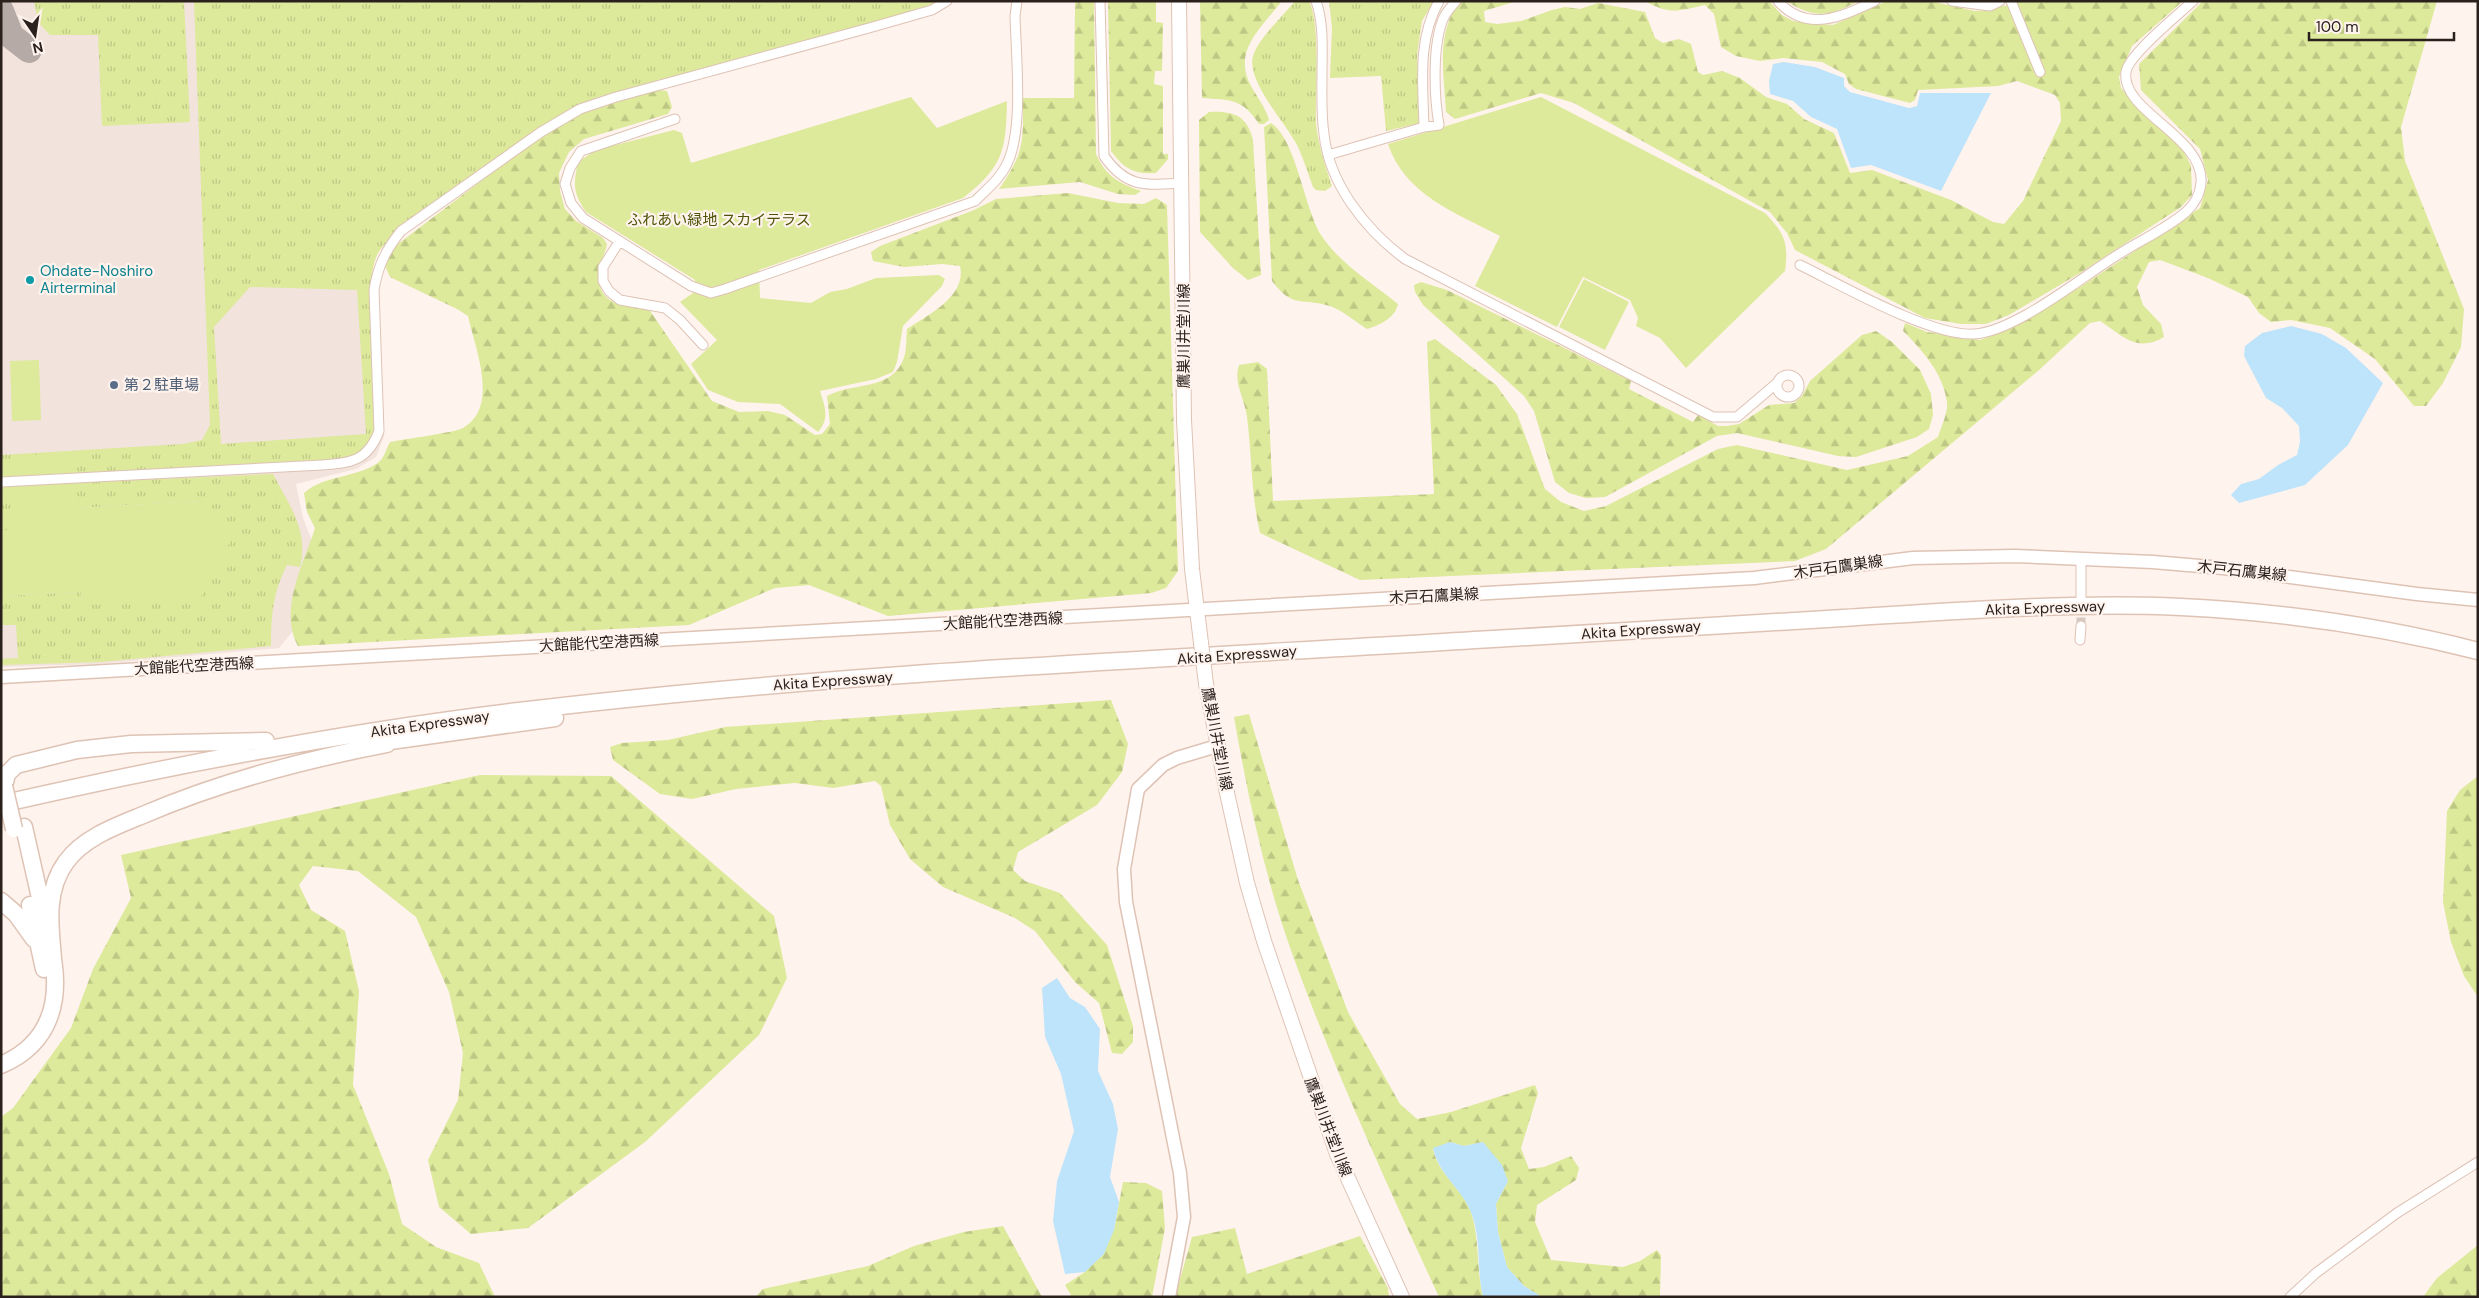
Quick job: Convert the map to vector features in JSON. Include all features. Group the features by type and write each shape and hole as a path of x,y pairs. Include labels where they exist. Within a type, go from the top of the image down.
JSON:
{"highway":[{"name":"Akita Expressway","path":"1,804 256,752 455,726 632,699 814,682 1915,613 2071,606 2176,607 2258,613 2376,629 2478,651"},
{"name":"Akita Expressway","path":"1,814 246,764 455,726 827,692 1916,623 2034,618 2163,618 2259,624 2347,635 2478,661"},
{"path":"1,1065 26,1050 46,1024 56,992 7,779 16,765 26,761 100,747 284,740 455,726"},
{"path":"1,1054 14,1046 29,1032 41,1012 48,959 50,904 57,880 72,855 111,829 198,792 266,770 455,726"},
{"path":"1,901 24,923 48,959"}],"main road":[{"name":"鷹巣川井堂川線","path":"1179,1 1183,183 1184,420 1196,610 1206,684 1217,746 1247,883 1296,1040 1337,1154 1402,1297"},
{"name":"木戸石鷹巣線","path":"1196,610 1754,578 1913,558 2015,556 2081,558 2223,568 2417,594 2478,600"},
{"name":"大館能代空港西線","path":"1,677 1196,610"},
{"path":"1169,1297 1184,1217 1180,1173 1128,911 1124,869 1138,789 1163,765 1177,758 1217,746"}],"street":[{"path":"1,482 322,465 357,459 370,452 379,431 374,290 378,268 386,250 401,231 541,132 580,109 616,97 932,10 947,1"},
{"path":"675,119 588,147 581,151 570,168 566,184 571,203 583,218 691,286 710,292 871,239 975,201 997,180 1007,164 1014,145 1017,119 1015,16 1017,1"},
{"path":"1100,1 1104,156 1126,180 1158,184 1183,183"},
{"path":"1316,1 1321,27 1324,135 1328,155 1354,208 1369,229 1399,255 1713,417 1724,419 1737,418 1777,383"},
{"path":"1424,127 1423,49 1427,27 1439,1"},
{"path":"1328,155 1439,124 1436,94 1438,35 1444,16 1456,1"},
{"path":"1778,1 1796,14 1813,20 1831,20 1875,1"},
{"path":"1952,1 1990,6 2000,1"},
{"path":"2011,1 2040,72"},
{"path":"1800,265 1924,324 1948,332 1975,334 2002,326 2033,311 2119,254 2170,224 2188,211 2197,199 2201,183 2200,165 2192,152 2136,99 2127,85 2126,71 2136,53 2193,1"},
{"path":"619,242 603,267 603,280 609,291 620,300 665,308 680,320 703,345"},
{"path":"2081,558 2081,598"},
{"path":"2080,640 2081,626"},
{"path":"2290,1297 2316,1273 2396,1213 2478,1162"}],"shaded area":[{"path":"1,1 909,1 274,133 378,285 384,436 376,457 356,469 296,484 303,518 313,543 297,626 279,648 98,664 1,667"}],"green space":[{"path":"34,1 184,1 190,122 102,126 98,35 50,35 38,22"},
{"path":"194,1 941,1 864,27 585,103 518,143 414,216 380,250 374,264 371,291 375,429 369,443 358,453 339,460 1,479 1,455 183,444 202,440 210,425","holes":["250,287 357,290 366,434 221,444 214,327"]},
{"path":"1075,1 1094,1 1096,154 1104,168 1114,178 1141,191 1135,195 1118,194 1080,182 999,189 1014,165 1021,146 1023,98 1074,98"},
{"path":"1108,1 1156,1 1156,22 1163,23 1162,71 1155,71 1154,84 1163,86 1163,154 1168,154 1168,159 1156,173 1141,173 1130,169 1120,162 1111,151"},
{"path":"1200,1 1282,1 1252,40 1245,62 1246,73 1251,86 1268,116 1269,120 1264,124 1259,124 1247,109 1235,102 1202,98"},
{"path":"1295,1 1309,1 1313,11 1317,59 1316,123 1320,147 1332,186 1325,191 1316,190 1313,187 1298,147 1261,90 1252,66 1253,56 1260,42"},
{"path":"1329,1 1434,1 1422,21 1417,55 1421,123 1386,131 1381,76 1330,78 1332,28"},
{"path":"1461,1 1517,1 1484,11 1485,22 1497,24 1521,21 1565,7 1580,9 1598,3 1645,12 1655,38 1663,43 1679,39 1691,44 1698,72 1703,75 1722,71 1740,78 1766,97 1787,104 1804,119 1834,133 1850,173 1872,170 1951,200 1993,222 2004,224 2023,201 2061,121 2060,103 2055,95 2017,81 1998,86 1918,90 1915,100 1910,103 1856,89 1849,84 1845,74 1822,62 1783,58 1760,61 1736,56 1721,47 1714,14 1705,5 1688,9 1668,10 1645,1 1769,1 1782,15 1793,21 1833,25 1887,1 1930,1 1975,11 1989,10 2007,5 2037,76 2045,73 2015,1 2183,1 2132,46 2119,77 2121,88 2133,102 2183,150 2191,166 2192,195 2181,207 2080,273 2009,315 1986,324 1961,324 1925,318 1795,250 1787,233 1770,212 1574,103 1541,93 1455,119 1446,112 1443,54 1447,26"},
{"path":"1786,1 1859,1 1840,10 1823,14 1806,11"},
{"path":"2203,1 2437,1 2401,127 2405,161 2464,309 2461,347 2443,383 2426,406 2414,406 2375,359 2330,328 2291,320 2271,322 2259,313 2248,297 2208,278 2160,260 2149,262 2137,287 2143,305 2161,324 2164,337 2154,342 2138,343 2123,337 2100,321 2090,323 2039,370 1826,549 1795,561 1360,580 1260,533 1253,490 1246,410 1237,378 1239,365 1258,362 1267,369 1273,501 1434,494 1427,342 1435,339 1496,385 1517,414 1545,489 1561,502 1584,511 1606,506 1718,449 1737,445 1847,470 1908,456 1938,437 1947,403 1942,382 1937,372 1903,331 1905,323 1927,332 1980,340 2007,330 2080,287 2200,208 2208,180 2200,149 2141,90 2139,64"},
{"path":"659,90 667,91 672,107 668,114 584,139 569,152 559,173 560,191 565,209 576,221 603,238 607,244 599,270 601,290 606,297 620,305 648,308 712,401 739,412 768,411 785,415 815,435 822,434 830,424 827,396 890,377 903,360 906,349 907,329 944,304 958,287 961,277 960,266 942,264 904,267 873,261 871,252 880,246 974,210 996,199 1068,193 1118,203 1144,204 1156,198 1167,205 1178,571 1166,588 1151,593 888,616 809,585 775,588 689,625 298,646 293,632 292,602 295,587 315,528 307,512 304,493 322,482 373,466 384,456 390,442 463,428 474,418 480,406 483,392 482,376 468,316 390,277 384,264 394,247 518,153 581,112"},
{"name":"ふれあい緑地 スカイテラス","path":"911,97 937,128 1007,101 1005,133 1000,157 987,177 963,198 759,270 760,298 811,303 830,292 847,289 876,278 939,275 945,279 942,286 903,326 897,362 893,372 876,379 820,391 825,407 825,417 822,427 818,432 780,404 738,402 708,390 691,364 717,340 680,302 693,293 695,280 586,212 576,194 575,188 578,162 596,150 674,130 682,133 691,163"},
{"path":"1541,97 1765,213 1781,232 1786,253 1785,271 1686,368 1660,338 1636,326 1638,318 1630,300 1583,277 1557,327 1475,286 1500,236 1450,210 1419,189 1406,177 1396,162 1388,144"},
{"path":"1209,112 1225,112 1238,116 1247,125 1253,140 1261,275 1248,280 1233,268 1200,232 1199,120"},
{"path":"1271,123 1280,131 1287,143 1315,223 1328,245 1346,264 1398,304 1394,313 1382,323 1367,329 1343,312 1332,307 1291,299 1272,281 1264,127"},
{"path":"1584,279 1629,302 1605,350 1559,327"},
{"path":"1421,282 1447,290 1631,381 1629,389 1693,422 1698,415 1718,426 1739,424 1769,405 1794,403 1802,396 1810,381 1862,335 1876,331 1892,342 1920,370 1931,394 1933,415 1929,429 1917,437 1856,457 1838,456 1737,433 1717,436 1605,497 1586,498 1569,493 1555,482 1534,411 1524,396 1423,305 1415,292 1414,285"},
{"path":"39,360 41,420 12,421 10,361"},
{"path":"73,453 77,508 202,501 232,538 198,602 82,605 81,592 1,596 1,531 15,529 11,456"},
{"path":"273,474 291,507 300,529 302,554 300,567 287,565 282,575 272,614 271,646 101,662 1,665 1,659 18,658 16,625 1,625 1,596 81,592 82,605 201,501 77,508 1,551 1,486"},
{"path":"1111,700 1128,744 1122,772 1097,805 1018,852 1013,870 1025,881 1060,893 1107,945 1133,1026 1133,1042 1122,1054 1112,1053 1099,1003 1075,982 1035,931 1015,918 943,887 910,859 890,825 881,786 875,781 833,788 795,783 736,789 692,799 660,794 613,760 610,747 622,743 668,740 725,727"},
{"path":"1249,714 1298,880 1348,1012 1400,1104 1417,1119 1451,1112 1535,1085 1538,1093 1521,1148 1529,1169 1544,1167 1571,1156 1579,1168 1576,1180 1537,1205 1535,1222 1551,1260 1623,1267 1640,1261 1657,1250 1661,1255 1660,1297 1542,1297 1524,1286 1507,1267 1498,1232 1496,1204 1508,1181 1483,1142 1464,1146 1450,1142 1433,1149 1440,1167 1468,1204 1471,1212 1476,1233 1479,1275 1483,1297 1439,1297 1344,1085 1309,999 1283,927 1258,838 1234,717"},
{"path":"480,775 611,776 774,916 787,978 759,1035 645,1142 528,1228 471,1234 439,1207 428,1160 458,1100 463,1053 449,992 416,917 358,871 313,866 299,885 311,910 345,931 359,991 353,1085 389,1174 402,1224 436,1247 479,1263 495,1297 1,1297 1,1117 13,1108 71,1028 93,969 131,898 121,855"},
{"path":"2478,776 2478,997 2464,976 2451,942 2443,902 2447,811 2460,790"},
{"path":"1123,1182 1146,1183 1162,1191 1165,1228 1152,1297 1072,1297 1065,1285 1085,1272 1114,1230"},
{"path":"1003,1226 1042,1297 755,1297 763,1289 868,1266 914,1246 964,1232"},
{"path":"1235,1228 1247,1274 1360,1236 1388,1288 1389,1297 1175,1297 1192,1237"},
{"path":"2478,1245 2478,1297 2423,1297 2437,1278"}],"water":[{"path":"1784,62 1815,67 1844,78 1844,86 1850,92 1909,108 1917,106 1920,93 1991,93 1941,191 1871,165 1851,168 1837,129 1811,117 1793,101 1770,94 1769,81 1773,64"},
{"path":"2291,326 2322,334 2346,348 2383,383 2348,445 2305,485 2239,503 2231,495 2241,484 2259,479 2278,465 2297,455 2300,442 2299,426 2282,408 2266,398 2244,356 2245,346 2262,333"},
{"path":"1057,978 1070,998 1085,1007 1100,1029 1098,1071 1113,1104 1118,1129 1110,1177 1119,1202 1114,1230 1104,1254 1085,1272 1065,1274 1053,1221 1057,1181 1074,1131 1061,1074 1045,1037 1042,988"},
{"path":"1450,1142 1464,1146 1483,1142 1502,1165 1508,1181 1496,1204 1498,1232 1507,1267 1524,1286 1542,1297 1483,1297 1474,1220 1461,1194 1440,1166 1433,1148"}],"taxiway":[{"path":"1,11 11,36 29,50"}],"tunnel":[{"path":"2081,604 2081,626"}],"place":[{"name":"Ohdate-Noshiro Airterminal","path":"30,280"},
{"name":"第２駐車場","path":"114,385"}]}
